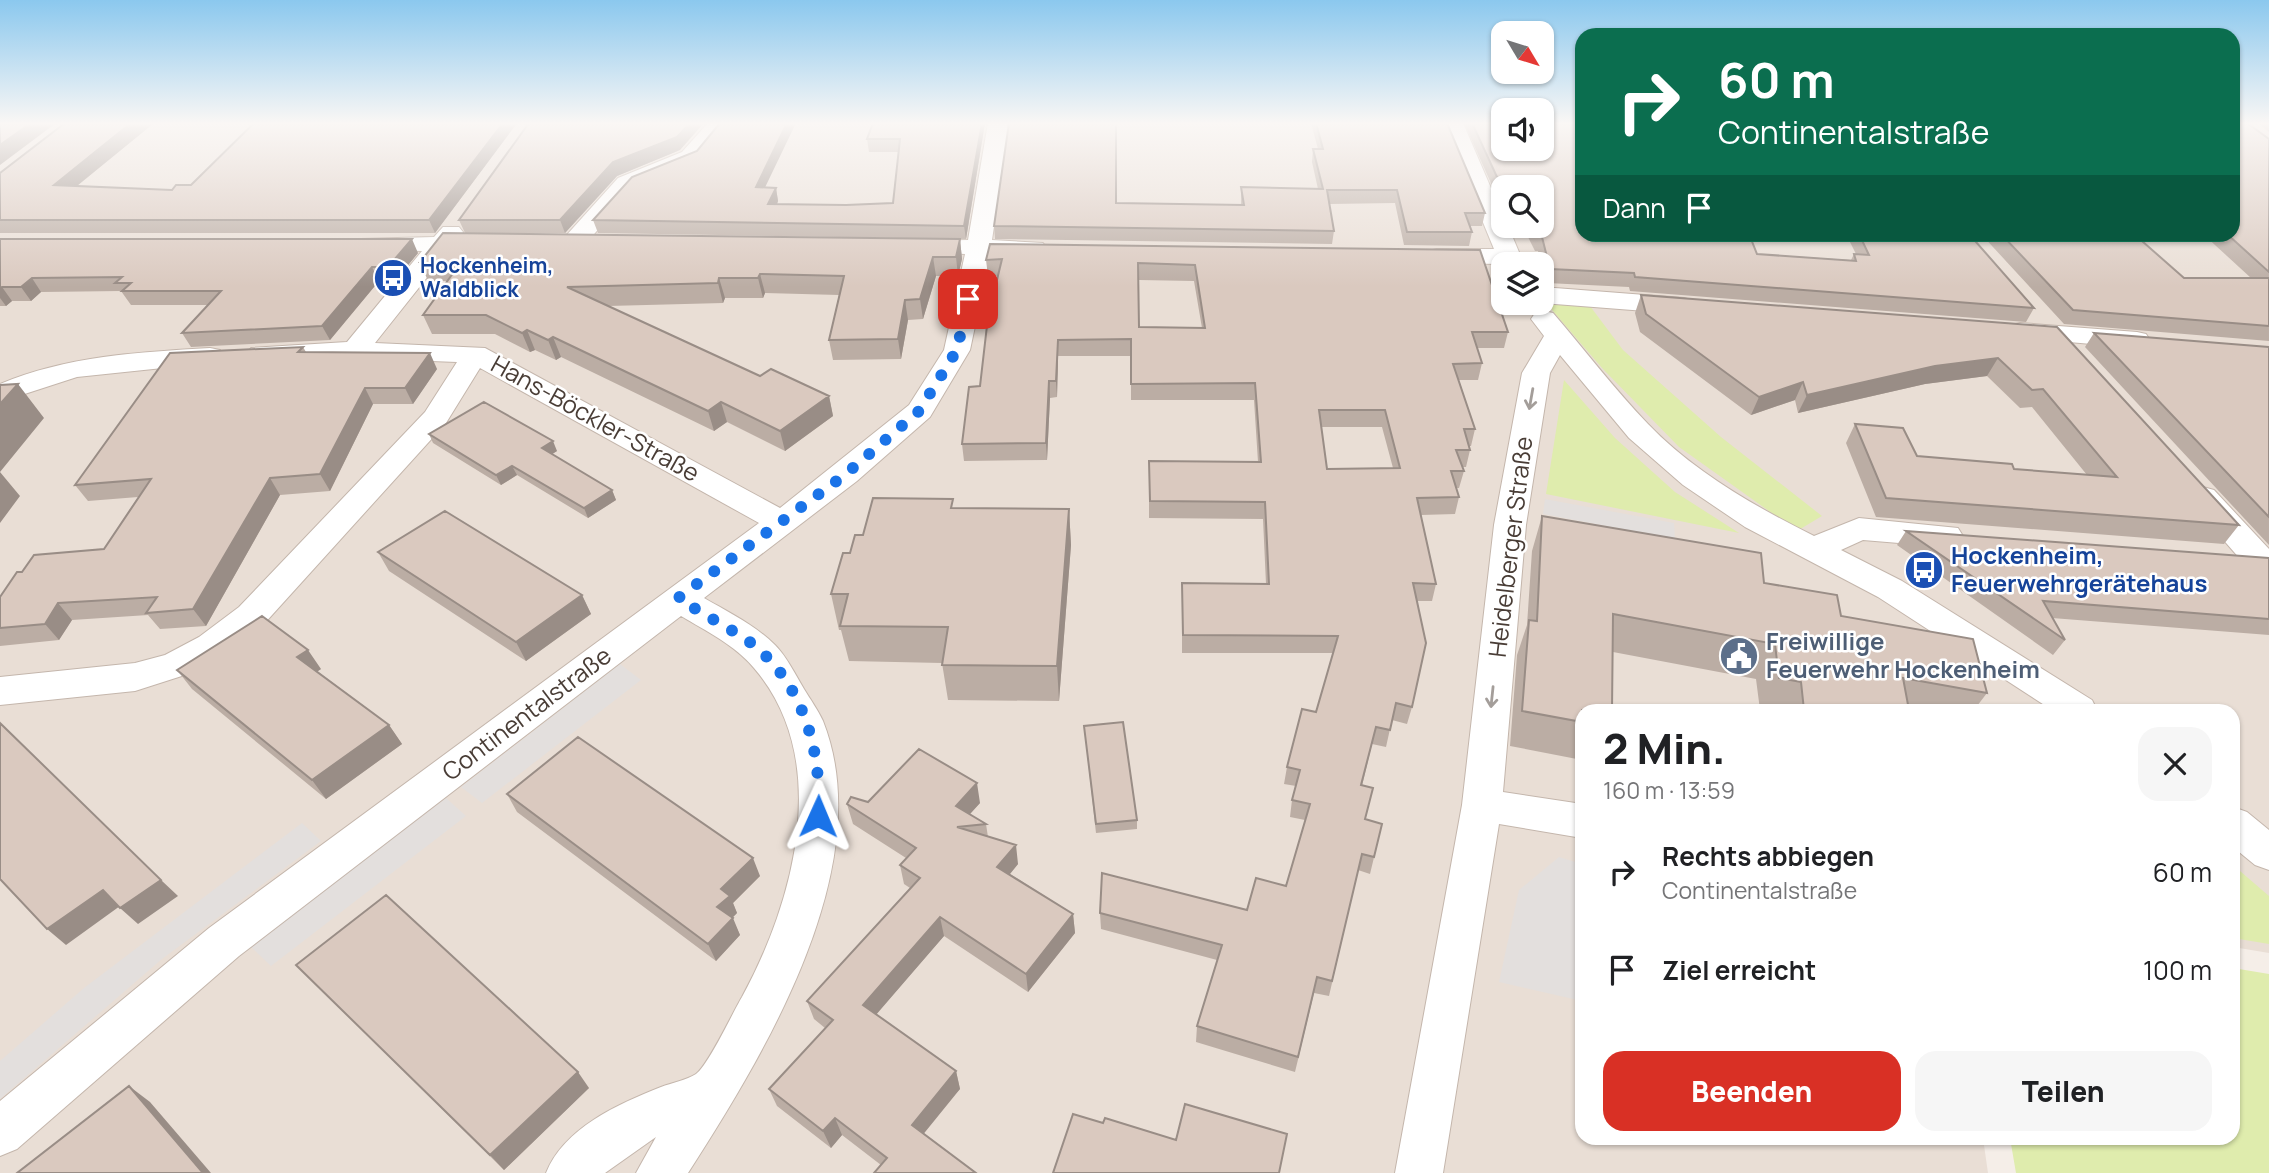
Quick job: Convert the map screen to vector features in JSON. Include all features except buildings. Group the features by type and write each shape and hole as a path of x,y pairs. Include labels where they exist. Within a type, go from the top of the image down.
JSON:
{"street":[{"path":"573,243 626,183 639,178"},
{"name":"Continentalstraße","path":"0,1132 224,942 846,474 919,411 957,350 979,247 990,178"},
{"path":"1475,178 1507,252"},
{"path":"355,350 466,211"},
{"path":"547,243 601,243"},
{"path":"345,244 495,244"},
{"path":"895,246 1063,249"},
{"path":"1411,256 1491,260"},
{"path":"1554,296 1708,307"},
{"path":"2028,304 2083,365"},
{"path":"1541,315 1557,337 1648,440 1694,478 1756,520 1890,589 2070,704"},
{"path":"2000,330 2162,342"},
{"name":"Heidelberger Straße","path":"1419,1173 1482,805 1510,525 1536,373 1557,337"},
{"name":"Hans-Böckler-Straße","path":"0,394 50,375 112,361 355,350 475,354 782,522"},
{"path":"0,691 135,677 176,665 211,646 251,616 436,417 475,354"},
{"path":"2185,478 2264,561"},
{"path":"1811,550 1859,529 1983,539"},
{"path":"2218,557 2264,561"},
{"path":"660,1173 713,1092 769,993 794,927 812,862 819,793 816,752 806,718 790,688 767,658 739,635 678,598"},
{"path":"1482,805 1575,820"},
{"path":"2240,830 2269,853"},
{"path":"570,1173 595,1147 647,1113 713,1092"}],"shaded area":[{"path":"0,178 1491,178 1491,238 1554,238 1556,178 1575,219 1575,242 2240,242 2240,178 2269,178 2269,953 2240,948 2240,704 1575,704 1575,1145 1984,1145 1988,1173 0,1173"},
{"path":"1545,499 1674,523 1675,539 1543,514"},
{"path":"620,664 641,680 482,803 461,787"},
{"path":"446,798 466,816 271,966 250,946"},
{"path":"302,823 321,841 162,959 0,1099 0,1061 84,988"},
{"path":"1559,857 1575,862 1575,999 1499,982 1519,890"}],"green space":[{"path":"1554,304 1590,306 1623,350 1721,437 1822,516 1797,531 1679,447 1602,368 1554,312"},
{"path":"1564,380 1615,438 1675,492 1739,533 1546,494"},
{"path":"2240,871 2269,896 2269,944 2240,939"},
{"path":"2240,969 2269,974 2269,1173 2016,1173 2011,1145 2240,1145"}],"place":[{"name":"Hockenheim, Waldblick","path":"393,278"},
{"name":"Hockenheim, Feuerwehrgerätehaus","path":"1924,570"},
{"name":"Freiwillige Feuerwehr Hockenheim","path":"1739,656"}],"route":[{"path":"818,816 816,752 806,718 790,688 767,658 739,635 718,625 678,598 846,474 919,411 957,350 968,299"}]}
